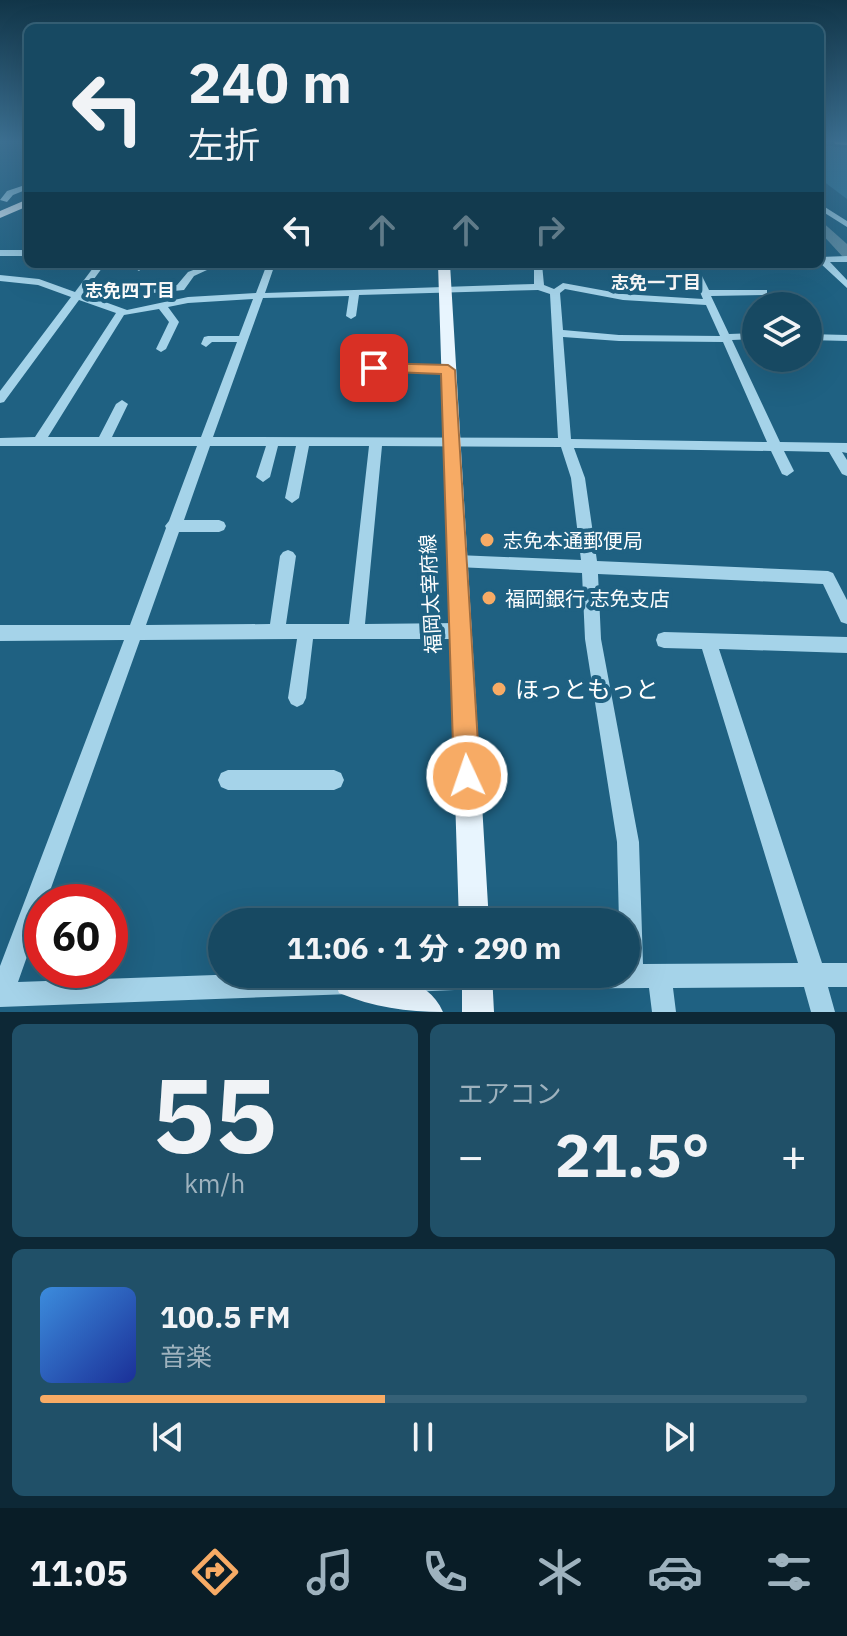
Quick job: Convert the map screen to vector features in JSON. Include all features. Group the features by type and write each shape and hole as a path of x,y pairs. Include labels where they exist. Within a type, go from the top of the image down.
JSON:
{"main road":[{"path":"1,207 24,201"},
{"name":"福岡太宰府線","path":"444,268 473,908"},
{"path":"373,988 412,998 427,1012"},
{"path":"477,988 478,1012"}],"street":[{"path":"1,207 10,193 20,189"},
{"path":"824,202 847,214"},
{"path":"824,203 847,225"},
{"path":"0,253 24,253"},
{"path":"824,260 847,259"},
{"path":"824,262 847,285"},
{"path":"0,399 98,268"},
{"path":"153,290 181,288 182,282 202,268"},
{"path":"208,987 0,995 269,268"},
{"path":"538,268 539,287"},
{"path":"694,268 787,471"},
{"path":"0,278 39,282 121,312 134,313 188,300 355,291 539,287 555,292"},
{"path":"555,292 563,286 623,297 742,294"},
{"path":"351,316 355,291"},
{"path":"555,292 567,445 578,478 590,569 593,639 628,842 630,908"},
{"path":"161,349 174,322 162,306"},
{"path":"39,442 121,312"},
{"path":"556,333 727,339 742,336"},
{"path":"822,337 847,338"},
{"path":"209,338 241,339"},
{"path":"386,345 388,368"},
{"path":"374,368 448,370"},
{"path":"398,382 404,369"},
{"path":"0,372 20,372"},
{"path":"103,442 122,404"},
{"path":"0,442 450,441 840,448 847,471"},
{"path":"263,477 273,442"},
{"path":"292,498 303,442"},
{"path":"356,632 376,443"},
{"path":"172,526 219,526"},
{"path":"277,632 288,556"},
{"path":"457,561 828,578 847,617"},
{"path":"0,633 460,631"},
{"path":"297,698 306,632"},
{"path":"664,640 847,645"},
{"path":"708,642 823,1012"},
{"path":"228,780 334,780"},
{"path":"640,976 847,975"},
{"path":"659,976 664,1012"}],"shaded area":[{"path":"834,189 847,189 847,199"}],"waterway":[{"path":"824,228 847,253"}],"place":[{"name":"志免本通郵便局","path":"487,540"},
{"name":"福岡銀行 志免支店","path":"489,598"},
{"name":"ほっともっと","path":"499,689"}],"district":[{"name":"志免一丁目","path":"656,282"},
{"name":"志免四丁目","path":"130,290"}],"route":[{"path":"374,368 448,370 467,776"}]}
